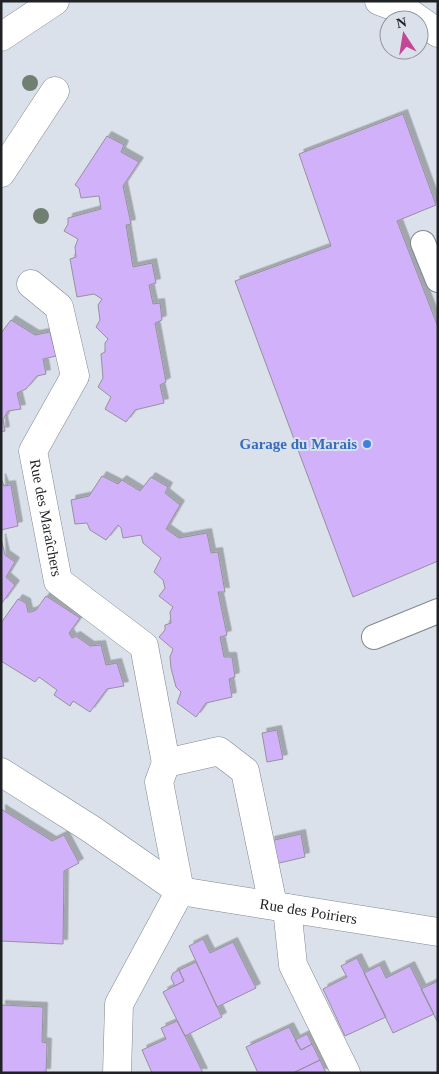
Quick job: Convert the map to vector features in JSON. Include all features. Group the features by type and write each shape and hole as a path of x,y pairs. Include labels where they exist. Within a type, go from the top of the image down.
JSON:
{"street":[{"path":"1,37 55,1"},
{"path":"379,1 408,12 438,33"},
{"path":"1,173 55,91"},
{"name":"Rue des Maraîchers","path":"30,284 59,307 75,376 33,451 58,581 144,646 166,763"},
{"path":"117,1073 119,1004 180,891 159,782 166,763 220,751 244,772 280,907 293,965 346,1073"},
{"name":"Rue des Poiriers","path":"1,772 91,828 180,891 438,932"}],"lane":[{"path":"423,243 438,280"},
{"path":"374,637 438,611"}],"building":[{"name":"Garage du Marais","path":"403,114 436,205 397,221 438,327 438,561 353,597 235,281 331,246 299,154"},
{"path":"107,136 124,145 121,152 139,162 123,186 131,224 126,225 133,267 152,263 156,283 149,285 153,304 160,303 162,320 155,323 166,382 160,385 164,403 135,410 126,422 105,409 111,397 98,387 103,378 101,354 105,352 105,343 108,339 96,327 100,320 98,305 102,299 94,294 77,297 70,259 76,257 75,247 78,239 64,231 68,224 68,218 101,209 99,196 81,198 79,188 75,185"},
{"path":"11,320 35,335 50,332 56,356 43,359 46,374 37,376 26,389 17,393 21,409 8,411 3,420 5,431 1,432 1,333"},
{"path":"102,476 118,484 122,480 140,491 151,477 168,487 165,493 180,505 166,529 179,538 207,533 211,553 218,552 225,592 218,592 227,635 220,637 224,657 232,657 235,677 229,679 232,697 206,703 196,717 177,703 181,692 176,687 171,668 170,657 173,649 159,637 165,630 165,625 171,623 170,612 173,607 159,596 165,588 163,580 154,572 161,558 143,543 141,535 123,538 121,528 118,525 106,540 90,530 87,523 75,524 71,500 89,496"},
{"path":"1,478 4,486 11,485 18,526 1,530"},
{"path":"1,538 5,555 15,562 6,577 15,585 2,603"},
{"path":"46,596 80,618 69,633 72,638 76,636 90,646 101,645 106,665 117,663 124,686 107,689 90,712 73,701 70,706 54,695 57,690 39,677 35,682 1,661 1,623 18,599 26,603 28,612 31,612 36,610"},
{"path":"277,730 283,759 267,762 262,733"},
{"path":"1,809 52,841 64,835 79,863 64,871 63,944 1,941"},
{"path":"301,834 305,857 275,864 270,841"},
{"path":"203,939 210,953 233,942 256,988 217,1007 189,946"},
{"path":"357,958 386,1017 345,1036 323,989 347,977 341,966"},
{"path":"196,962 222,1017 185,1036 163,992 184,981 179,970"},
{"path":"380,965 386,978 410,966 434,1014 393,1033 364,973"},
{"path":"179,970 184,981 175,986 171,978 173,973"},
{"path":"438,981 438,1023 421,989"},
{"path":"1,1005 43,1007 42,1042 47,1043 46,1073 1,1073"},
{"path":"177,1021 203,1073 152,1073 142,1050 166,1039 161,1028"},
{"path":"289,1027 301,1050 312,1044 320,1060 293,1073 258,1073 246,1047"},
{"path":"307,1034 312,1044 301,1050 295,1040"},
{"path":"320,1060 326,1073 293,1073"}],"place":[{"name":"Garage du Marais","path":"367,444"}]}
